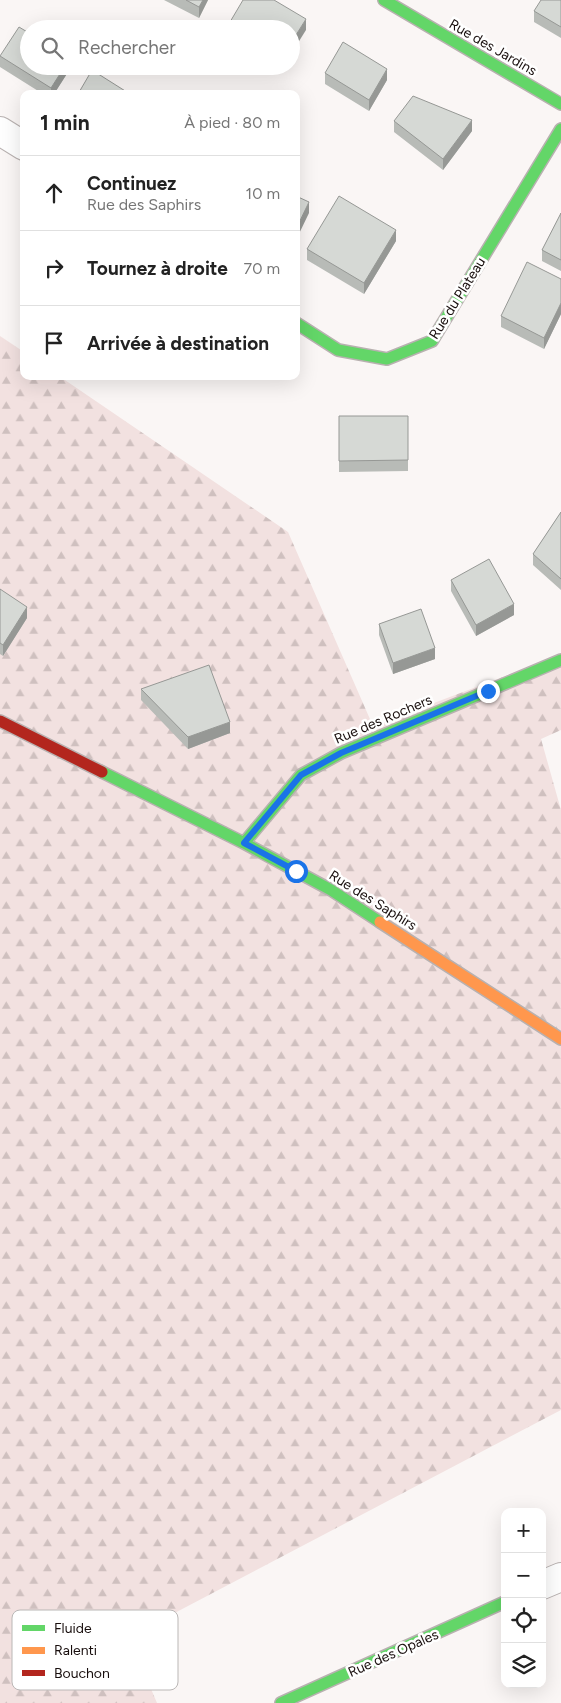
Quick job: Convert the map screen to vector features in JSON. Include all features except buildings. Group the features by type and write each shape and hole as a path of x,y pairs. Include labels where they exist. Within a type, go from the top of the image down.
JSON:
{"street":[{"name":"Rue des Jardins","path":"384,0 561,104"},
{"name":"Rue du Plateau","path":"300,326 338,350 387,359 432,341 561,129"},
{"path":"0,131 20,144"},
{"name":"Rue des Rochers","path":"244,843 301,775 341,753 561,660"},
{"name":"Rue des Saphirs","path":"0,721 244,843 330,890 561,1039"},
{"path":"546,1583 561,1577"},
{"name":"Rue des Opales","path":"282,1703 501,1604"}],"green space":[{"path":"0,336 20,349 20,380 65,380 288,532 373,726 561,655 561,730 541,739 561,810 561,1410 178,1611 12,1610 12,1690 151,1690 157,1703 0,1703"}],"traffic: fast":[{"path":"384,0 561,104"},
{"path":"300,326 338,350 387,359 432,341 561,129"},
{"path":"244,843 301,775 341,753 561,660"},
{"path":"102,772 244,843 331,890 380,922"},
{"path":"281,1703 501,1604"}],"traffic: slow":[{"path":"380,922 561,1039"}],"traffic: jam":[{"path":"0,721 102,772"}],"route":[{"path":"296,871 244,843 301,775 341,753 488,691"}]}
